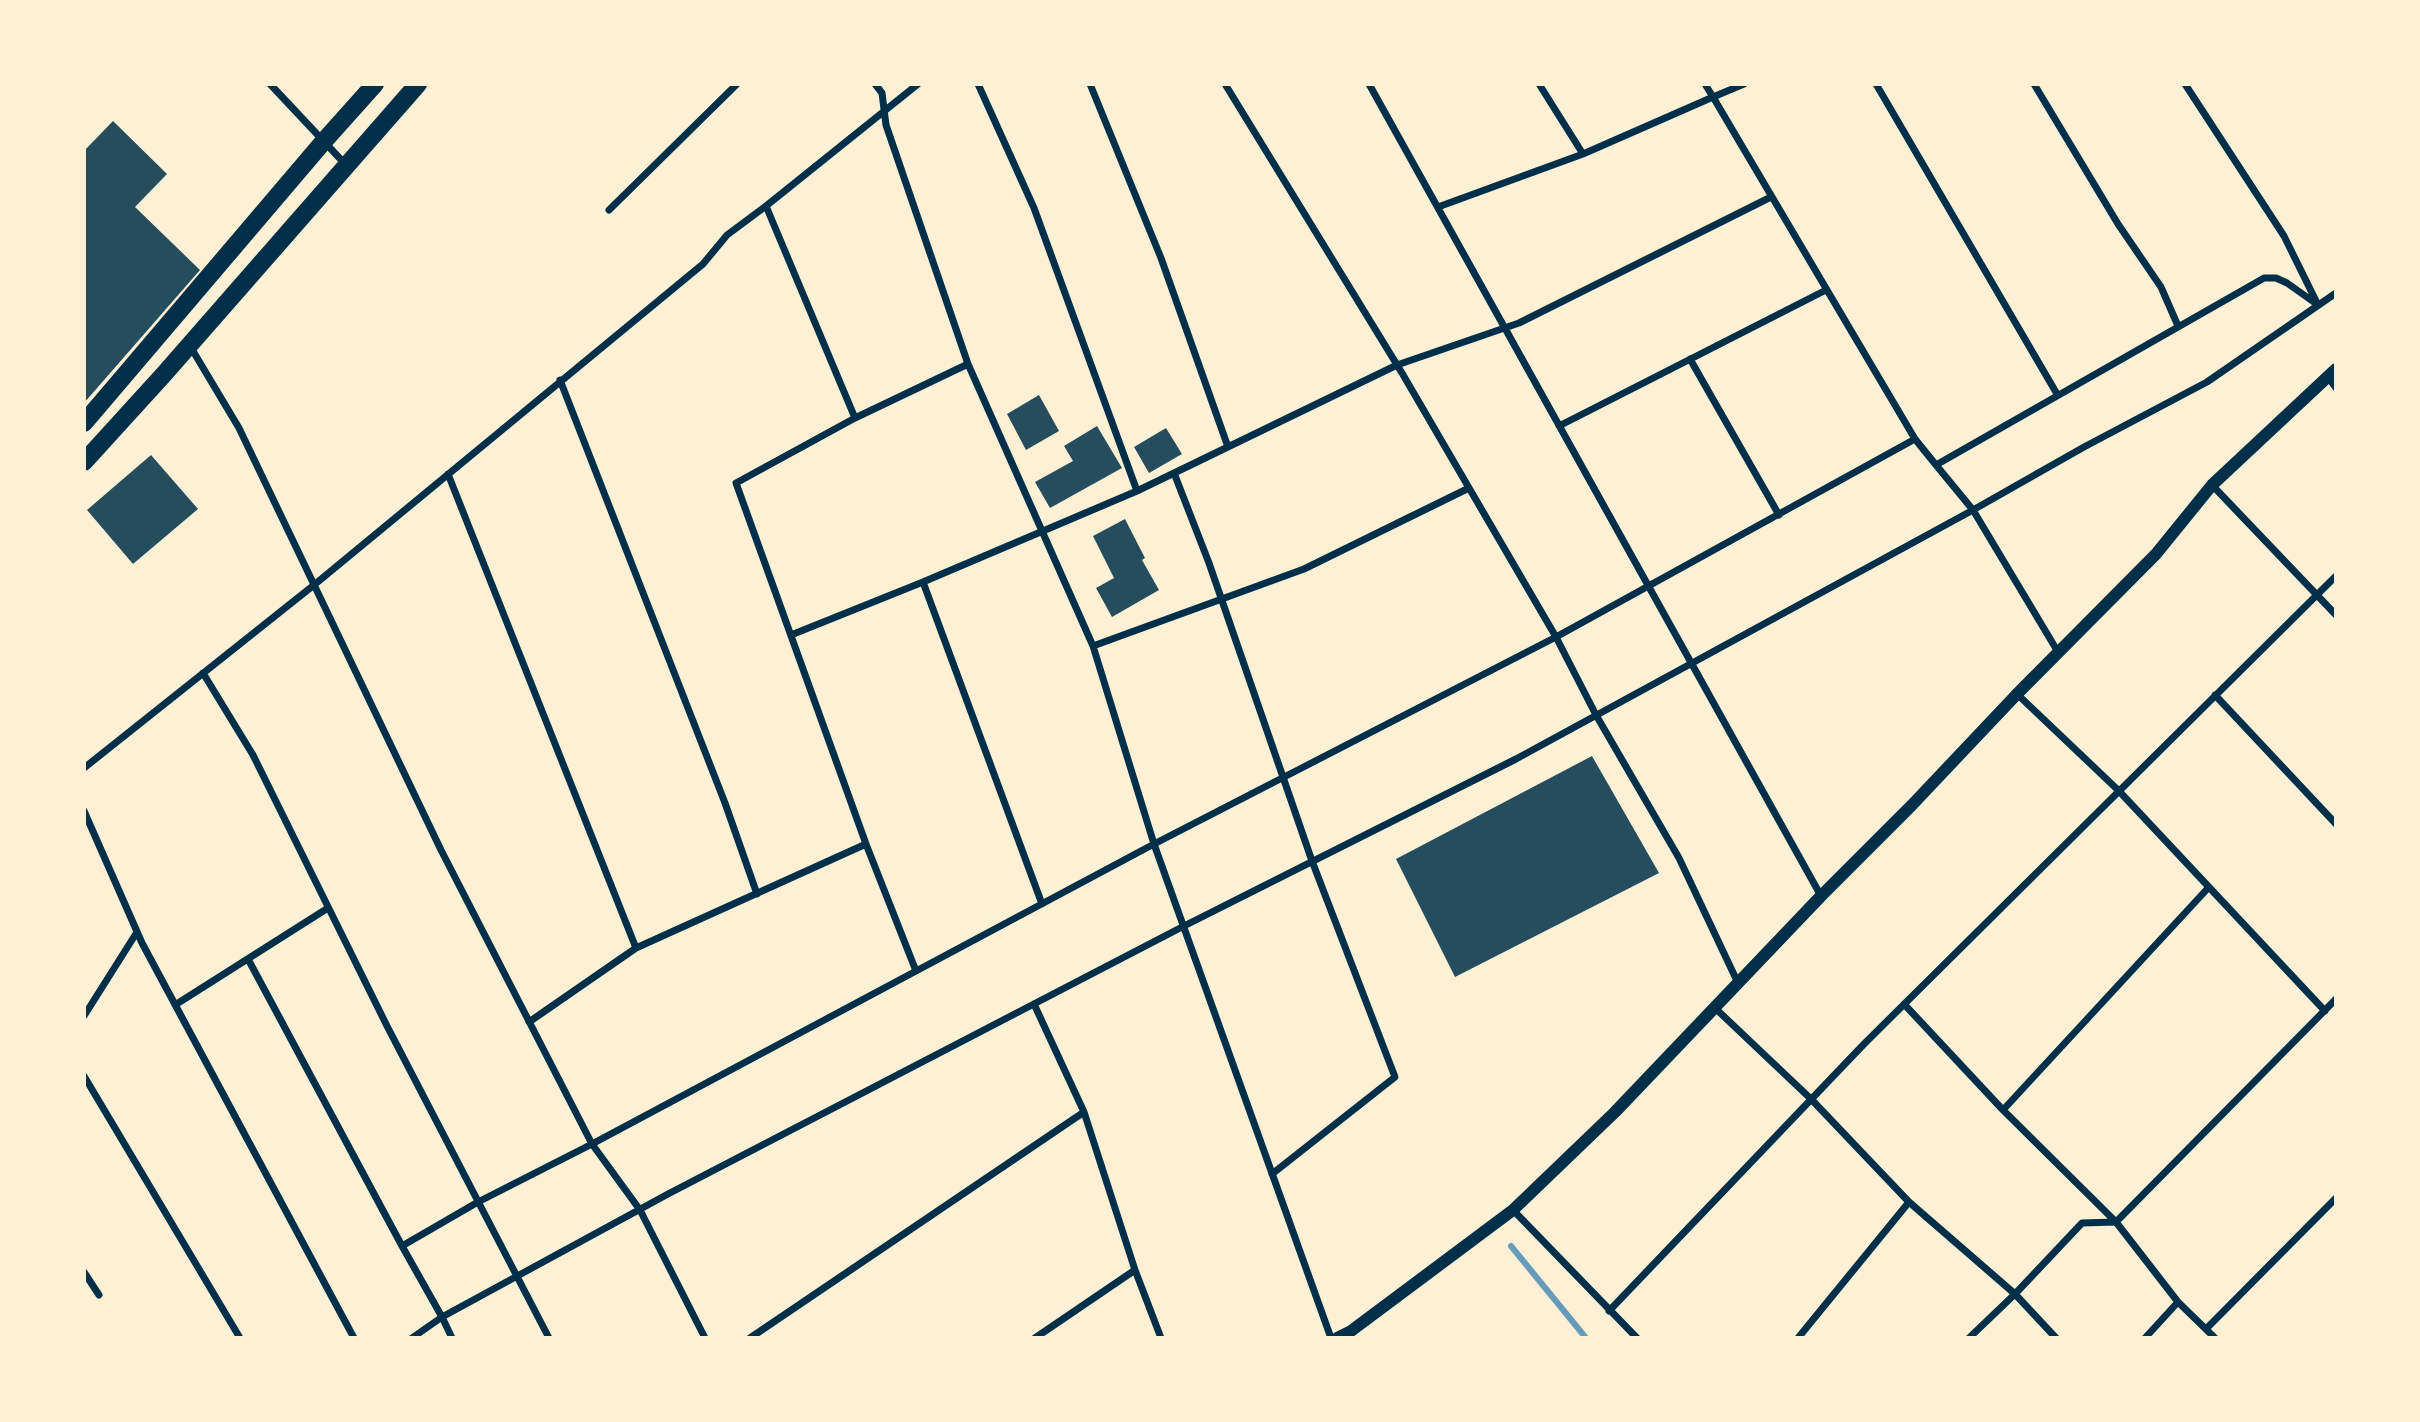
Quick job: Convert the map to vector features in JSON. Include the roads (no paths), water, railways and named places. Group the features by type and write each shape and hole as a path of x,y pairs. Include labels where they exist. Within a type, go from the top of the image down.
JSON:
{"main road":[{"path":"84,423 375,84"},
{"path":"84,462 418,84"}],"street":[{"path":"270,84 346,166"},
{"path":"610,210 737,84"},
{"path":"875,84 882,93 886,125 968,364 1093,646 1154,844 1331,1338"},
{"path":"84,768 314,585 703,264 727,235 918,84"},
{"path":"978,84 1034,208 1137,491"},
{"path":"1090,84 1161,258 1228,447"},
{"path":"1225,84 1397,365 1556,637 1596,715 1679,858 1739,983"},
{"path":"1369,84 1821,896"},
{"path":"1539,84 1583,154"},
{"path":"1705,84 1915,439 1973,510 2058,652"},
{"path":"1438,207 1583,154 1744,84"},
{"path":"1875,84 2057,394"},
{"path":"2034,84 2118,224 2161,287 2178,326"},
{"path":"2185,84 2284,236 2318,304"},
{"path":"791,635 1137,491 1397,365 1519,323 1771,197"},
{"path":"766,206 855,418"},
{"path":"1936,465 2264,278 2276,278 2287,283 2318,304"},
{"path":"1559,426 1826,289"},
{"path":"412,1338 442,1317 640,1210 1184,926 1516,759 1973,510 2084,446 2207,382 2336,293"},
{"path":"189,345 239,428 441,850 592,1144 640,1210 705,1338"},
{"path":"1690,359 1779,515"},
{"path":"916,971 866,844 736,482 855,418 968,364"},
{"path":"1337,1338 1354,1334 1513,1210 1615,1112 1821,896 2156,554 2212,485 2333,378"},
{"path":"560,380 757,894"},
{"path":"402,1246 478,1202 1154,844 1648,588 1915,439"},
{"path":"1174,473 1222,600 1312,862 1395,1077 1272,1174"},
{"path":"448,474 636,948"},
{"path":"2212,485 2336,615"},
{"path":"1093,646 1304,569 1469,488"},
{"path":"1609,1311 1904,1004 2336,576"},
{"path":"923,582 1042,904"},
{"path":"203,673 253,755 387,1026 549,1338"},
{"path":"2017,694 2118,790 2325,1011"},
{"path":"2215,695 2336,824"},
{"path":"84,811 137,932 354,1338"},
{"path":"529,1022 636,948 866,844"},
{"path":"2003,1111 2209,887"},
{"path":"175,1005 328,908"},
{"path":"84,1016 137,932"},
{"path":"248,959 453,1338"},
{"path":"1969,1338 2082,1223 2116,1222 2336,999"},
{"path":"1034,1004 1084,1112 1135,1270 1161,1338"},
{"path":"1904,1004 2003,1111 2116,1222 2178,1302 2215,1338"},
{"path":"1715,1008 1811,1099 1909,1202 2015,1294 2056,1338"},
{"path":"84,1076 240,1338"},
{"path":"750,1338 1084,1112"},
{"path":"2206,1329 2336,1198"},
{"path":"1798,1338 1909,1202"},
{"path":"1513,1210 1637,1338"},
{"path":"1035,1338 1135,1270"},
{"path":"84,1272 99,1295"},
{"path":"2145,1338 2178,1302"}],"waterway":[{"path":"1511,1246 1586,1338"}]}
